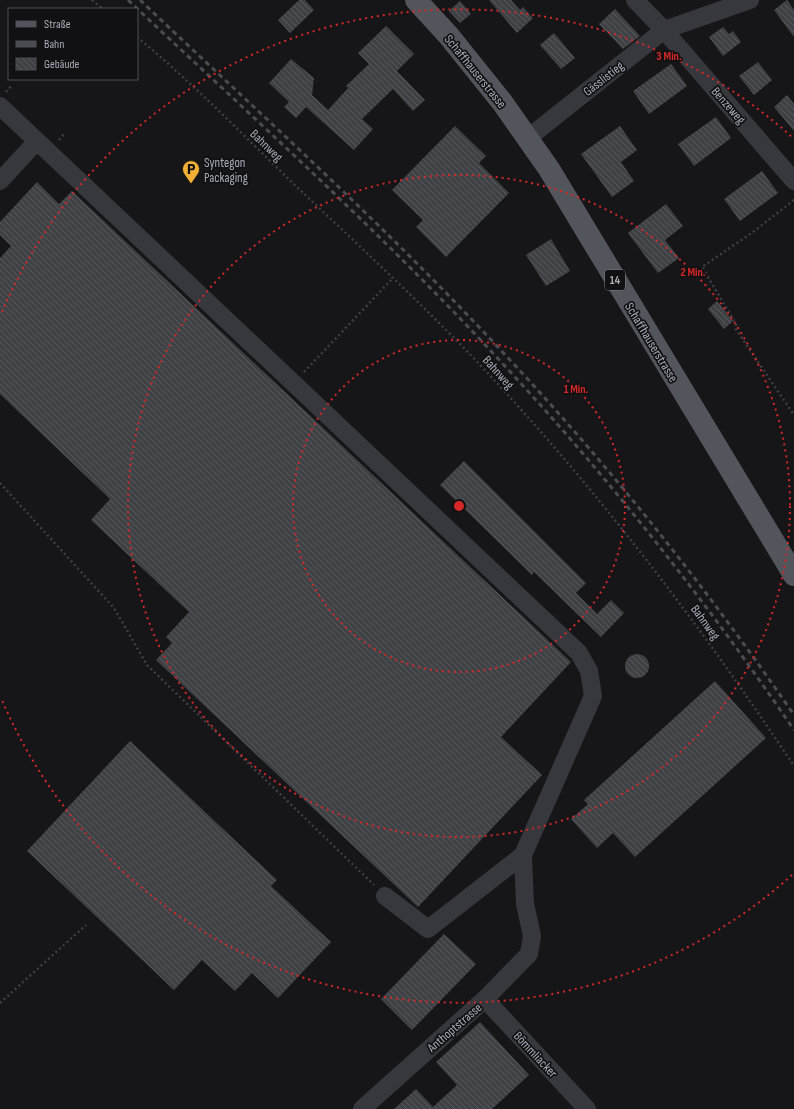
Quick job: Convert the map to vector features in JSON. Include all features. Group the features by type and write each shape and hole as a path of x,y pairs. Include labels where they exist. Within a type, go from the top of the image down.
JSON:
{"main road":[{"name":"Schaffhauserstrasse","path":"416,0 449,36 528,138 549,169 794,575"}],"street":[{"name":"Benzeweg","path":"635,0 664,30 794,181"},
{"name":"Gässlistieg","path":"528,138 664,30 750,0"},
{"path":"0,106 579,653 590,671 592,696 523,855 428,929 385,896"},
{"path":"0,181 37,141"},
{"name":"Anthoptstrasse","path":"362,1109 485,999 529,954 532,936 526,904 523,855"},
{"name":"Bömmliacker","path":"485,999 587,1109"}],"path":[{"path":"92,0 102,8"},
{"name":"Bahnweg","path":"138,38 393,278 463,348 538,430 617,522 712,646 794,766"},
{"path":"794,200 753,232 702,267 736,324 735,328 794,415"},
{"path":"293,383 393,278"},
{"path":"0,483 114,608 147,665 385,896"},
{"path":"0,1004 86,925"}],"building":[{"path":"299,0 305,0 314,10 290,33 278,20"},
{"path":"489,0 511,0 520,10 523,7 533,18 517,33"},
{"path":"787,0 794,10 794,37 774,10"},
{"path":"460,1 471,14 460,23 449,11"},
{"path":"615,9 640,36 623,49 599,24"},
{"path":"386,26 414,54 397,71 425,100 413,111 393,89 362,119 373,129 354,150 306,107 296,118 284,107 289,102 269,83 291,59 314,78 312,95 328,110 348,88 346,86 369,64 358,53"},
{"path":"723,27 729,34 733,31 741,42 723,56 709,37"},
{"path":"554,33 575,58 561,69 540,45"},
{"path":"758,62 772,80 754,95 739,76"},
{"path":"671,64 687,86 649,114 633,91"},
{"path":"787,95 794,104 794,131 774,107"},
{"path":"716,117 731,138 694,166 678,144"},
{"path":"455,126 486,156 479,163 509,193 446,257 416,227 423,220 392,190"},
{"path":"620,126 637,150 621,162 634,181 612,197 581,154"},
{"path":"762,171 778,193 740,221 724,199"},
{"path":"37,182 59,204 72,191 571,662 501,737 542,775 418,907 156,660 172,643 166,637 189,612 91,520 110,499 0,394 0,258 11,246 0,235 0,222"},
{"path":"666,204 683,226 665,240 679,258 658,273 628,233"},
{"path":"551,239 570,271 546,286 526,255"},
{"path":"717,301 733,321 724,329 708,309"},
{"path":"464,461 586,583 576,593 597,614 611,600 624,613 601,637 534,572 532,575 440,485"},
{"path":"637,654 646,657 649,666 646,675 637,678 628,675 625,666 628,657"},
{"path":"715,681 766,738 635,857 613,833 597,848 571,819 588,804 584,800"},
{"path":"130,741 277,880 271,886 331,942 278,998 252,973 235,991 202,960 174,990 27,851"},
{"path":"444,934 476,964 412,1030 381,999"},
{"path":"480,1022 529,1075 492,1109 394,1109 416,1089 433,1107 457,1085 436,1062"}],"railway":[{"path":"128,0 137,8"},
{"path":"140,0 320,169 452,298 535,387 652,523 725,618 794,715"},
{"path":"138,9 402,259 489,349 530,394 610,486 687,582 794,730"}],"place":[{"name":"Syntegon Packaging","path":"191,184"}]}
